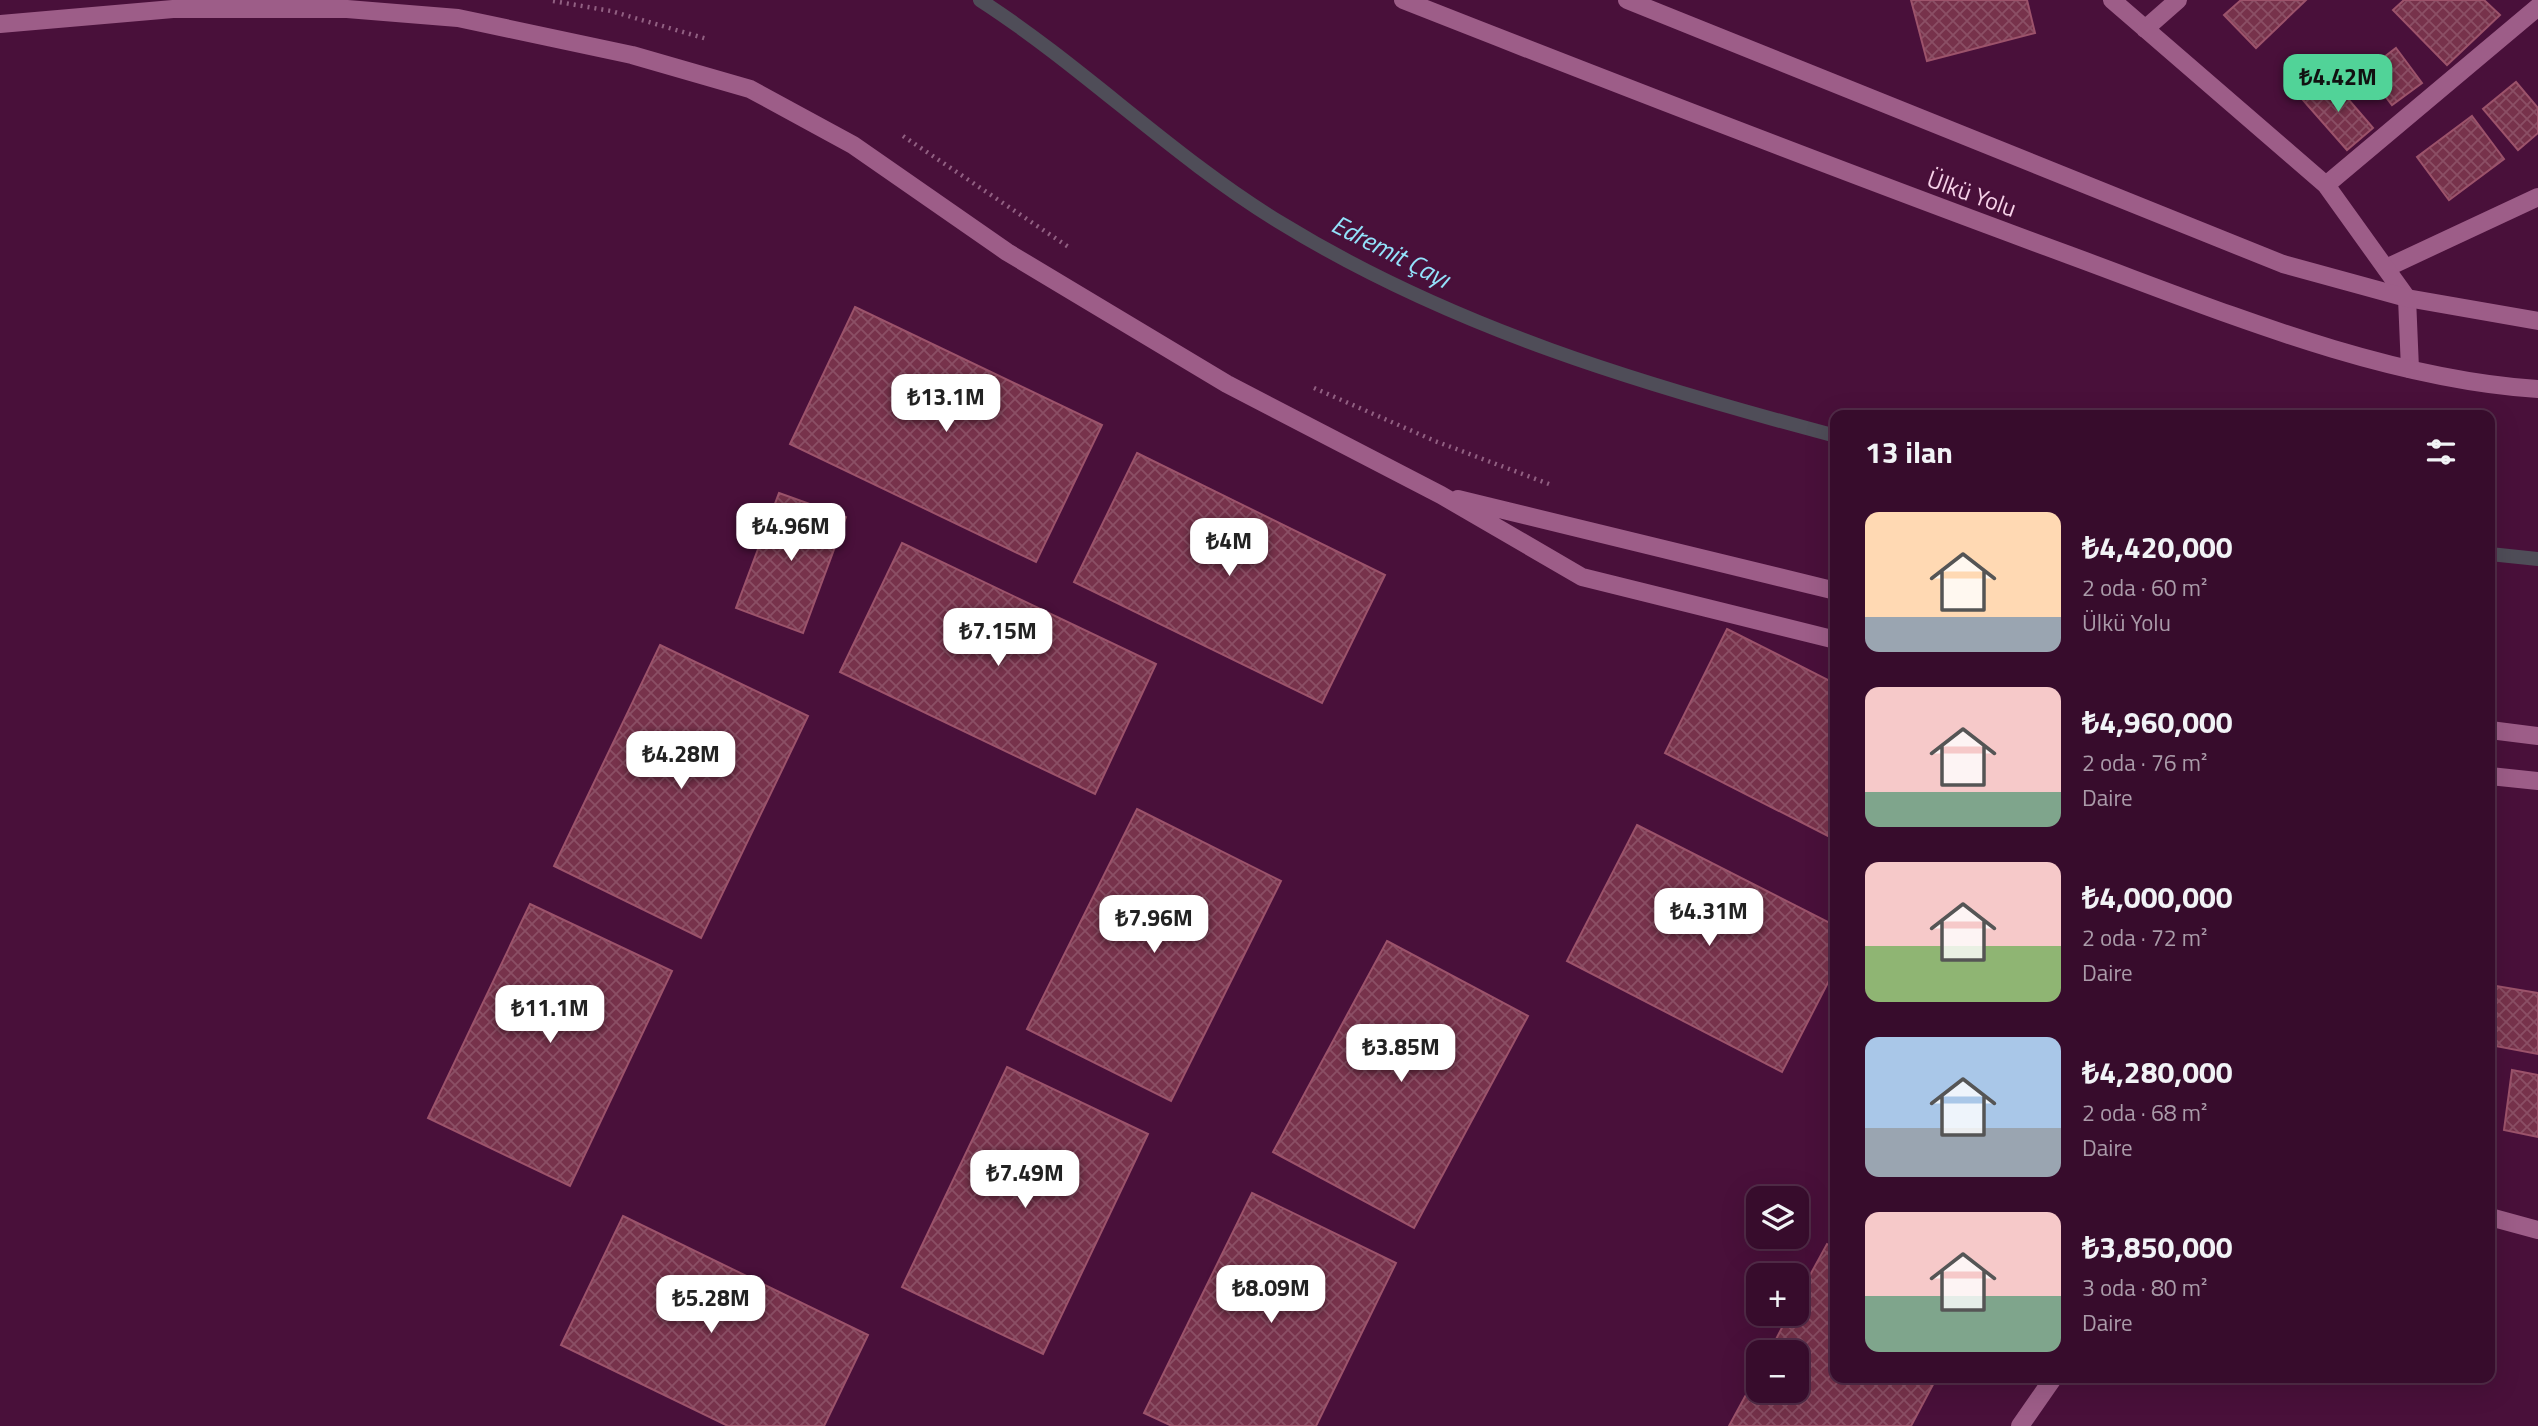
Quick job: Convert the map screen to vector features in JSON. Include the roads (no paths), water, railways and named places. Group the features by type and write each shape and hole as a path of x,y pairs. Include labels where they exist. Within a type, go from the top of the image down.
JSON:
{"street":[{"name":"Ülkü Yolu","path":"1403,0 1791,153 2259,325 2410,369 2538,389"},
{"name":"Ülkü Yolu","path":"1627,0 2283,264 2407,298 2538,321"},
{"path":"2112,0 2326,185 2407,298 2410,369"},
{"path":"2146,29 2178,0"},
{"path":"2326,185 2538,7"},
{"path":"0,24 173,9 347,9 444,16 632,55 750,89 853,145 1007,252 1227,384 1441,495 1582,577 1830,639"},
{"path":"2386,268 2538,197"},
{"path":"1441,495 1830,590"},
{"path":"2495,731 2538,736"},
{"path":"2495,777 2538,781"},
{"path":"2495,1218 2538,1230"},
{"path":"2020,1426 2050,1383"}],"waterway":[{"name":"Edremit Çayı","path":"980,0 1019,26 1242,198 1346,260 1413,293 1550,350 1692,396 1830,434"},
{"name":"Edremit Çayı","path":"2495,555 2538,559"}]}
